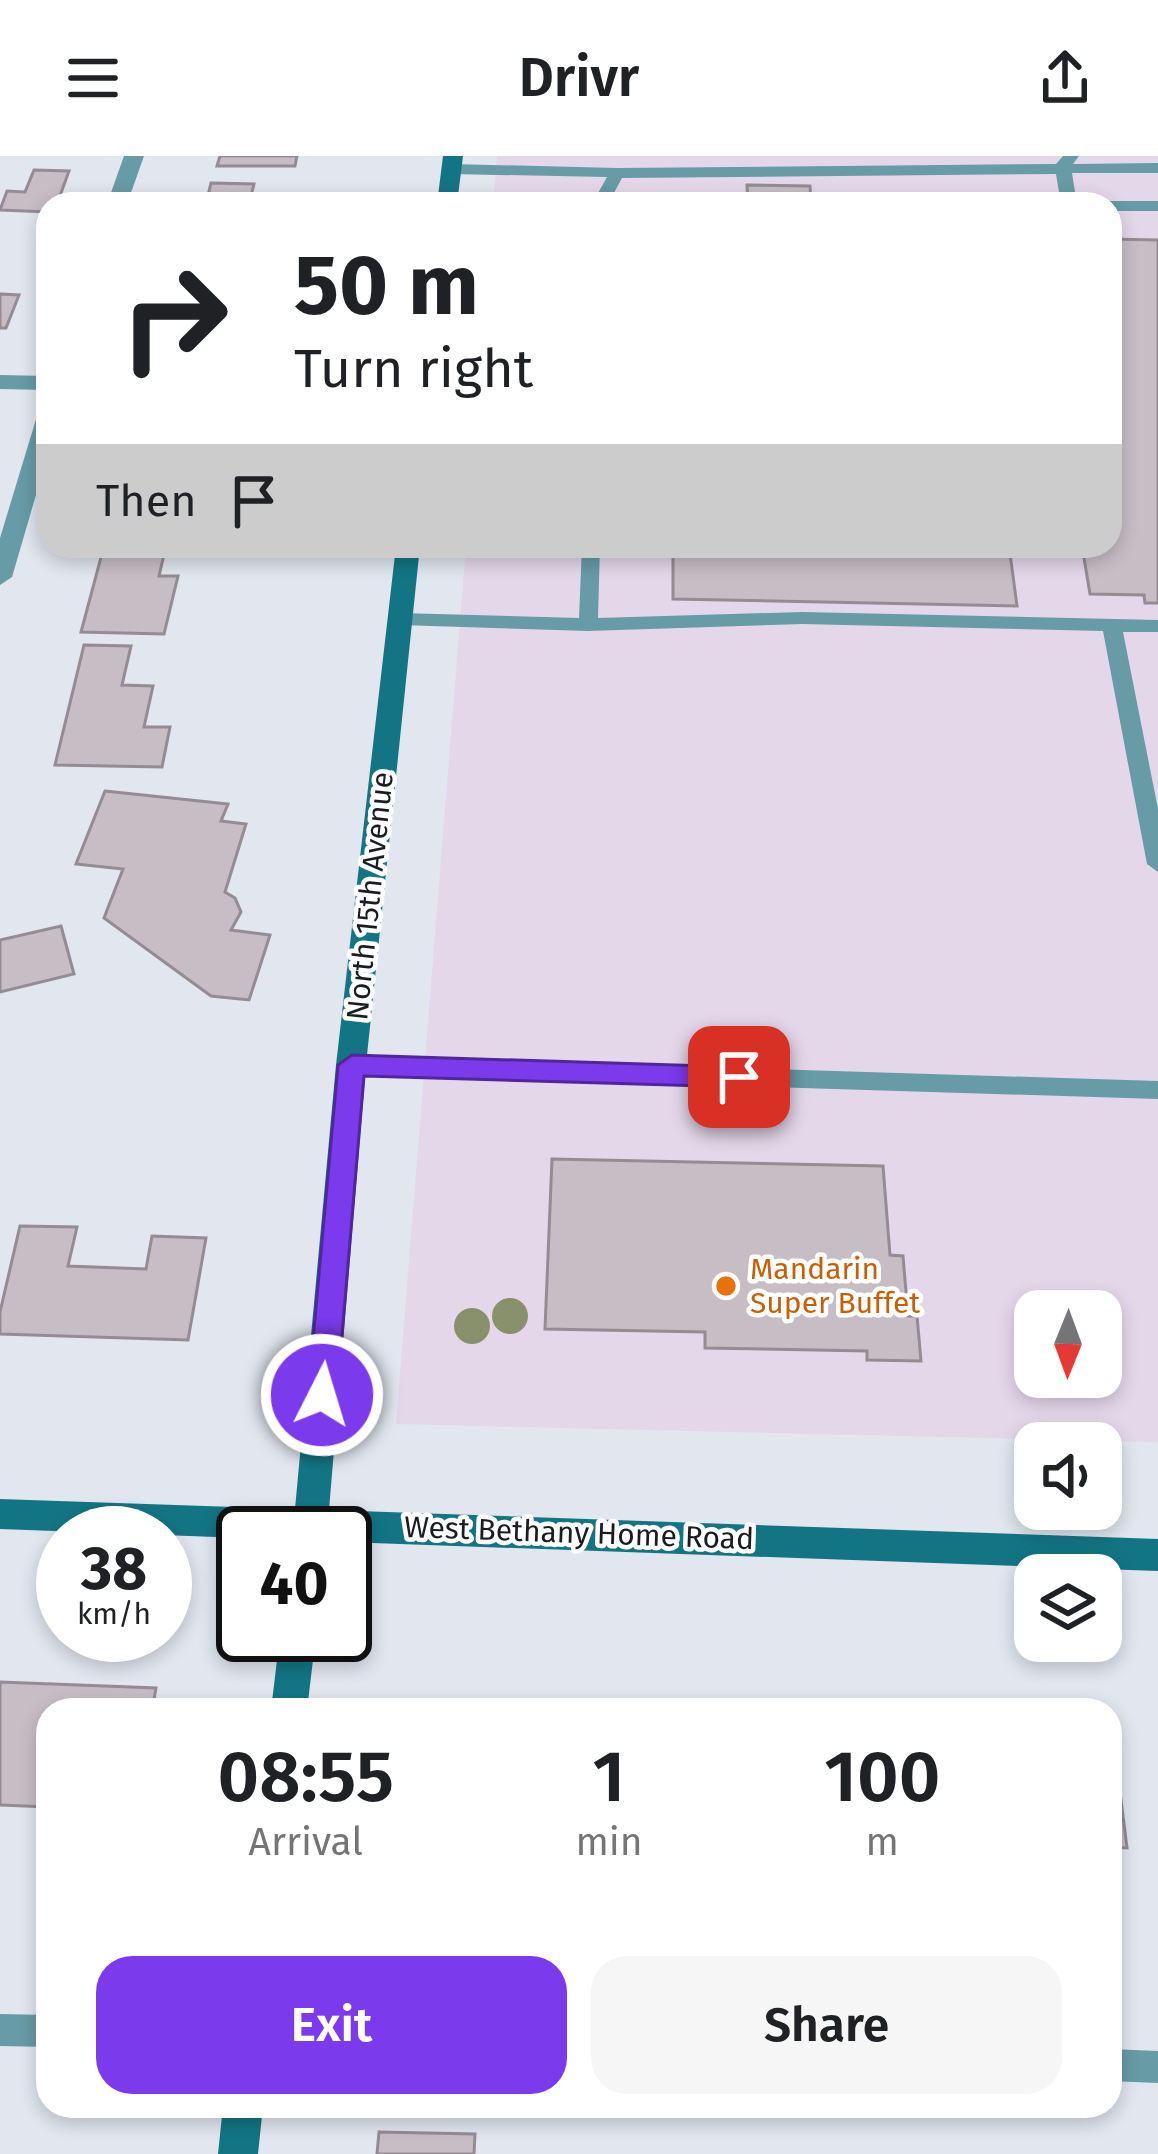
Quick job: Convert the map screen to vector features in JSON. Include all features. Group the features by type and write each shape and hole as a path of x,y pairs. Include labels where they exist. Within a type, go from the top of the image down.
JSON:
{"street":[{"path":"121,192 134,156"},
{"path":"448,192 452,162"},
{"path":"0,382 36,383"},
{"path":"0,577 36,456"},
{"name":"North 15th Avenue","path":"312,1506 352,1065 407,558"},
{"name":"West Bethany Home Road","path":"0,1514 216,1524"},
{"name":"West Bethany Home Road","path":"372,1531 1158,1555"},
{"path":"290,1698 295,1662"},
{"path":"238,2154 242,2118"}],"lane":[{"path":"1067,161 1068,192"},
{"path":"452,162 617,173 1067,161 1158,168"},
{"path":"607,192 617,173"},
{"path":"1122,206 1158,206"},
{"path":"588,625 591,558"},
{"path":"400,619 588,625 802,618 1158,626"},
{"path":"1112,626 1158,864"},
{"path":"352,1065 1158,1090"},
{"path":"0,2030 36,2031"},
{"path":"1122,2066 1158,2067"}],"shaded area":[{"path":"497,156 1158,156 1158,1442 1122,1441 1122,1422 1014,1422 1014,1439 396,1424 465,558 1122,558 1122,192 494,192"}],"building":[{"path":"220,156 297,156 295,166 217,166"},
{"path":"34,170 69,171 61,192 36,192 36,212 0,210 7,191 25,192"},
{"path":"211,183 254,184 252,192 209,192"},
{"path":"747,185 810,186 810,192 747,192"},
{"path":"1122,239 1158,240 1158,603 1145,603 1144,595 1090,594 1084,558 1122,558"},
{"path":"0,294 19,295 6,328 0,328"},
{"path":"101,558 163,558 159,576 178,576 164,634 81,632"},
{"path":"673,558 1011,558 1017,606 673,599"},
{"path":"84,645 131,646 122,685 153,686 144,727 170,727 162,767 55,765"},
{"path":"105,791 228,804 221,821 246,824 225,892 235,898 241,912 231,930 270,935 249,1000 211,996 104,918 123,869 76,864"},
{"path":"61,926 74,974 0,992 0,940"},
{"name":"Mandarin Super Buffet","path":"552,1159 883,1166 890,1255 903,1256 908,1316 917,1316 921,1361 867,1360 867,1351 705,1348 705,1332 545,1329"},
{"path":"20,1226 77,1227 68,1266 146,1269 152,1236 206,1238 188,1340 0,1334 0,1312"},
{"path":"0,1682 156,1688 154,1698 36,1698 36,1806 0,1805"},
{"path":"1122,1808 1127,1848 1122,1848"},
{"path":"379,2132 475,2134 474,2154 377,2154"}],"place":[{"name":"Mandarin Super Buffet","path":"726,1286"}],"route":[{"path":"322,1395 352,1065 739,1077"}]}
